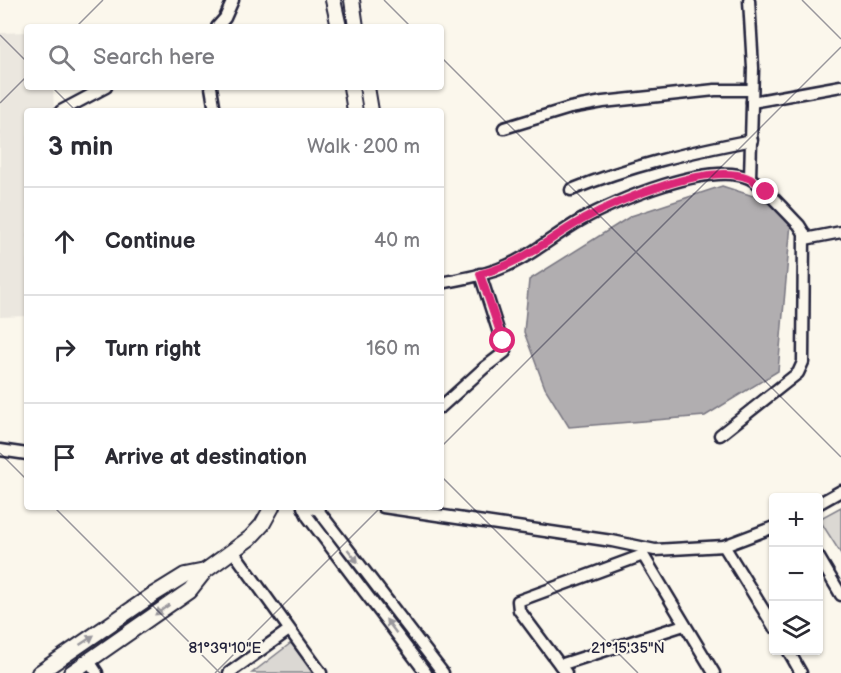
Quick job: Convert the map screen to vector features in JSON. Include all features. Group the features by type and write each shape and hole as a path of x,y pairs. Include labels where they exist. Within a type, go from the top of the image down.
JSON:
{"street":[{"path":"220,24 233,0"},
{"path":"333,0 338,24"},
{"path":"352,0 356,24"},
{"path":"749,0 752,90 750,178"},
{"path":"752,102 841,86"},
{"path":"67,108 100,90"},
{"path":"212,90 215,108"},
{"path":"352,90 354,108"},
{"path":"368,90 370,108"},
{"path":"504,128 570,108 603,102 705,90 752,90"},
{"path":"571,190 637,166 706,148 752,140"},
{"path":"444,282 498,270 519,260 579,221 625,199 697,176 722,173 750,178 799,225 804,233 802,367 798,373 720,435"},
{"path":"805,239 841,232"},
{"path":"444,404 505,352 480,274"},
{"path":"0,450 24,454"},
{"path":"823,502 841,491"},
{"path":"71,673 93,667 190,590 205,571 250,538 262,525 270,510"},
{"path":"312,510 426,673"},
{"path":"312,510 443,673"},
{"path":"403,510 601,539 644,551 724,546 769,529"},
{"path":"724,546 769,619"},
{"path":"233,551 321,673"},
{"path":"644,551 684,625 714,673"},
{"path":"644,551 518,601 519,610 563,669 684,625"},
{"path":"823,563 841,595"},
{"path":"39,673 185,575 205,571"},
{"path":"229,673 289,630"},
{"path":"790,655 801,673"}],"shaded area":[{"path":"24,32 24,90 53,90 54,108 24,108 24,316 0,317 0,33"},
{"path":"722,186 772,202 791,223 778,371 705,416 569,427 545,388 524,332 529,280 631,216"},
{"path":"841,507 841,554 823,525 823,517"},
{"path":"291,643 314,673 252,673"}],"route":[{"path":"503,341 480,274 498,270 519,260 579,221 625,199 697,176 722,173 750,178 766,192"}]}
